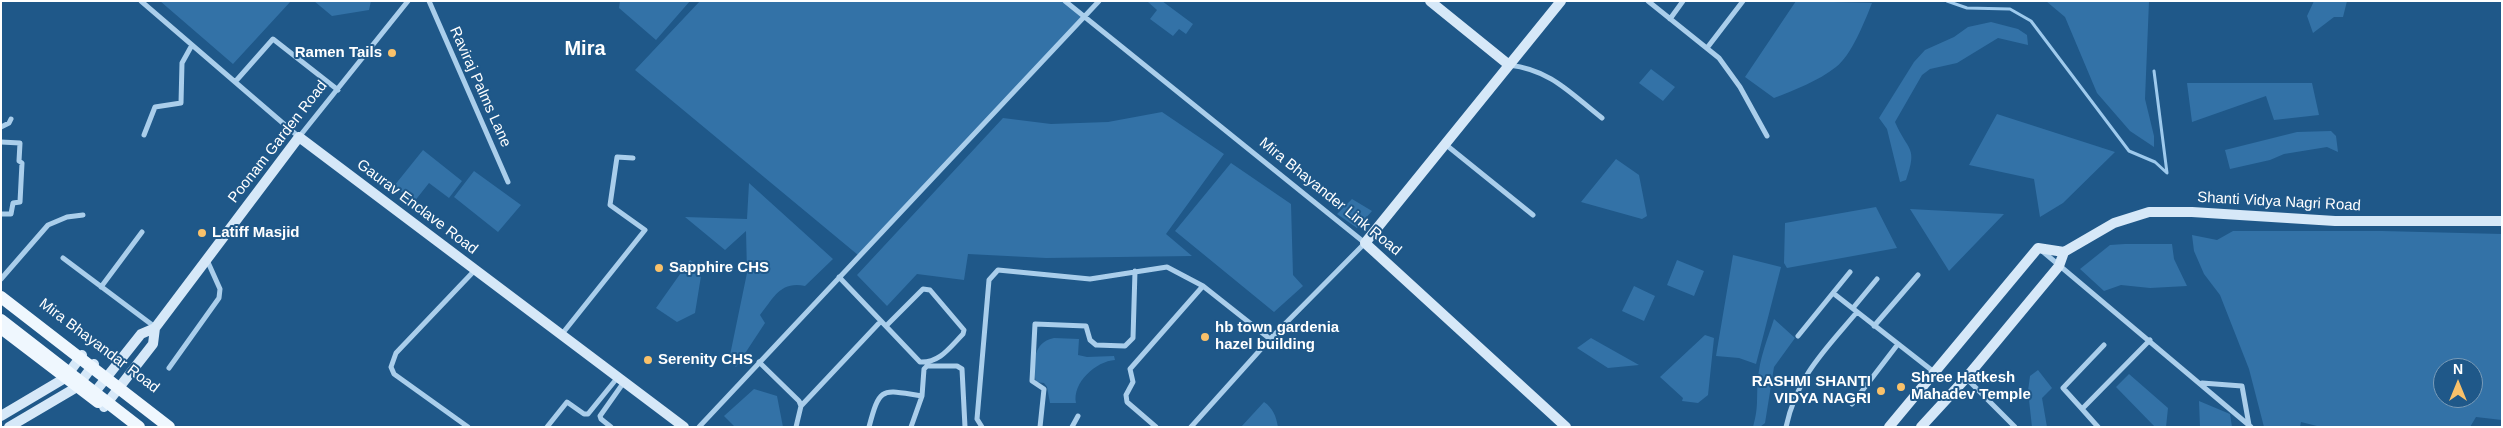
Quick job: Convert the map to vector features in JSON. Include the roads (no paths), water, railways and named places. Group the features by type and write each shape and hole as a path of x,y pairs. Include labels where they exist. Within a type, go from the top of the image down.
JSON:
{"main road":[{"name":"Mira Bhayandar Road","path":"1,291 177,427"},
{"path":"1,297 169,427"},
{"path":"1,320 139,427"},
{"path":"1,328 129,427"}],"street":[{"name":"Gaurav Enclave Road","path":"141,1 299,137 562,334 674,423 684,427"},
{"name":"Poonam Garden Road","path":"91,397 142,334 155,328 299,137 408,1"},
{"name":"Raviraj Palms Lane","path":"428,1 508,182"},
{"name":"Mira Bhayander Link Road","path":"1065,1 1365,243 1566,427"},
{"path":"699,427 1099,1"},
{"path":"1430,1 1509,65 1531,68 1547,75 1602,118"},
{"path":"1191,427 1270,339 1365,243 1561,1"},
{"path":"1648,1 1719,58 1740,87 1767,136"},
{"path":"1670,19 1683,1"},
{"path":"1707,48 1743,1"},
{"path":"235,82 273,39 338,90"},
{"path":"144,135 155,107 181,103 182,63 192,45"},
{"path":"1,127 9,123 11,119"},
{"path":"1,142 20,143 19,161 22,163 20,202 13,203 11,214 1,214"},
{"path":"1445,144 1534,215"},
{"path":"562,334 645,230 610,205 617,157 633,158"},
{"name":"Shanti Vidya Nagri Road","path":"2064,252 2114,223 2149,212 2192,212 2335,221 2502,221"},
{"path":"1,279 48,225 67,218 83,215"},
{"path":"102,287 142,232"},
{"path":"1921,427 1966,378 2059,266 2064,252 2038,248"},
{"path":"2038,248 2202,383 2250,426"},
{"path":"1889,427 2038,248"},
{"path":"62,258 155,328"},
{"path":"169,368 219,298 220,289 206,260"},
{"path":"982,427 977,419 990,280 998,270 1090,279 1167,267 1204,286 1270,339"},
{"path":"468,427 394,374 391,367 396,353 475,269"},
{"path":"1040,427 1044,389 1032,381 1035,325 1086,326 1090,340 1096,345 1125,346 1133,338 1135,271"},
{"path":"1798,336 1850,272"},
{"path":"1874,326 1918,275"},
{"path":"839,277 916,359 925,362 942,356 963,334 964,330 930,290 926,289 923,289 886,326"},
{"path":"1786,427 1791,405 1803,378 1877,279"},
{"path":"1156,427 1127,402 1126,395 1133,382 1130,369 1204,286"},
{"path":"1833,294 1935,372"},
{"path":"796,427 801,406 881,321"},
{"name":"Poonam Garden Road","path":"104,407 153,344 155,328"},
{"path":"2082,409 2150,340"},
{"path":"1852,404 1898,344"},
{"path":"2098,427 2062,388 2104,345"},
{"path":"1,416 65,378 82,355"},
{"path":"759,362 792,392 801,406"},
{"path":"9,427 77,387 94,364"},
{"path":"911,427 922,396 926,367 961,367 965,427"},
{"path":"1966,378 2015,427"},
{"path":"546,427 567,402 584,414 588,414 621,379"},
{"path":"611,427 600,416 621,379"},
{"path":"2202,383 2242,386 2250,426"},
{"path":"869,427 877,398 885,392 922,396"},
{"path":"1072,427 1078,416"}],"waterway":[{"path":"1947,1 1967,8 2010,9 2031,21 2129,151 2155,162 2167,173 2154,71"}],"place":[{"name":"Ramen Tails","path":"392,53"},
{"name":"Latiff Masjid","path":"202,233"},
{"name":"Sapphire CHS","path":"659,268"},
{"name":"hb town gardenia hazel building","path":"1205,337"},
{"name":"Serenity CHS","path":"648,360"},
{"name":"Shree Hatkesh Mahadev Temple","path":"1901,387"},
{"name":"RASHMI SHANTI VIDYA NAGRI","path":"1881,391"}],"district":[{"name":"Mira","path":"585,49"}]}
